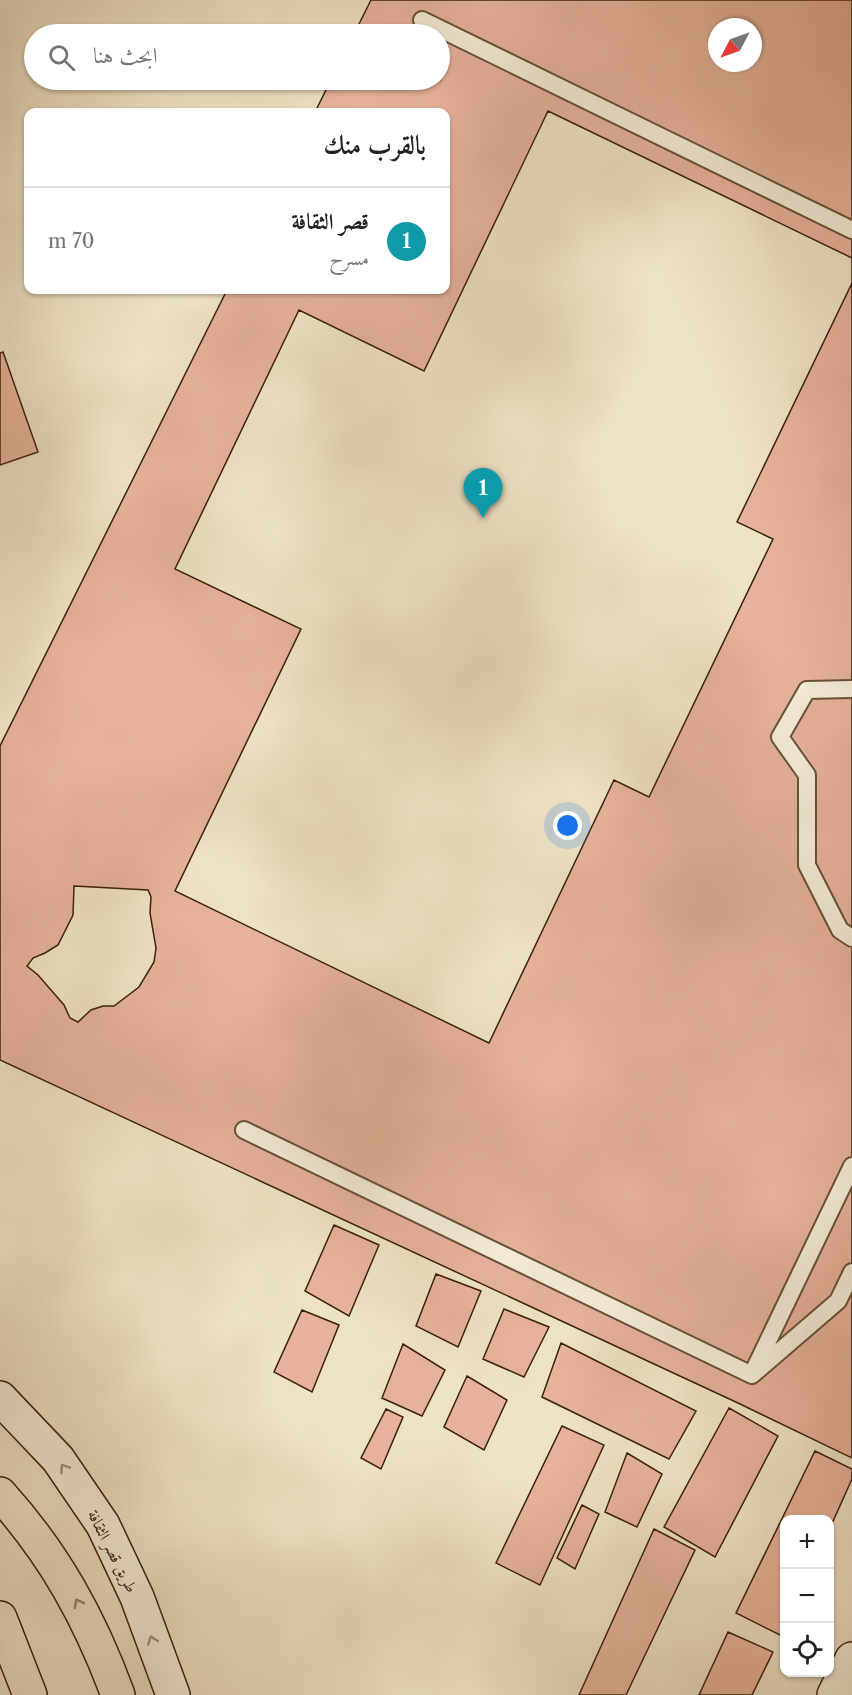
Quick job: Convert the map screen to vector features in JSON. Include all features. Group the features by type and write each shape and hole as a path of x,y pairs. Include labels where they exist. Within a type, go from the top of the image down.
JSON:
{"main road":[{"path":"0,1494 50,1556 77,1600 100,1647 118,1695"},
{"path":"0,1618 30,1695"}],"street":[{"name":"طريق قصر الثقافة","path":"0,1398 58,1459 103,1525 137,1597 172,1695"},
{"path":"834,1695 852,1659"}],"lane":[{"path":"422,20 430,24"},
{"path":"450,34 852,230"},
{"path":"852,689 807,690 780,737 807,775 807,865 840,930 852,938"},
{"path":"244,1130 752,1375"},
{"path":"752,1375 852,1166"},
{"path":"752,1375 838,1301 852,1272"}],"building":[{"path":"371,0 852,0 852,1458 0,1060 0,746 225,294 450,294 450,108 317,108 326,90 450,90 450,24 359,24"},
{"path":"548,111 852,258 852,283 737,522 773,539 649,797 614,780 489,1043 175,891 301,629 175,569 299,310 424,371"},
{"path":"3,352 38,452 0,465 0,353"},
{"path":"74,886 148,890 151,897 150,913 156,948 154,962 139,987 114,1006 103,1006 91,1010 78,1022 70,1018 64,1005 27,966 33,958 58,945 73,915"},
{"path":"334,1225 379,1245 349,1316 305,1291"},
{"path":"436,1274 481,1291 458,1347 416,1326"},
{"path":"504,1309 549,1327 524,1377 483,1359"},
{"path":"302,1310 339,1325 312,1392 274,1372"},
{"path":"561,1343 696,1411 669,1459 542,1397"},
{"path":"403,1344 445,1370 422,1416 382,1398"},
{"path":"467,1376 507,1400 484,1450 444,1427"},
{"path":"729,1408 778,1436 715,1557 664,1527"},
{"path":"386,1409 403,1417 381,1469 361,1458"},
{"path":"562,1426 604,1445 540,1585 496,1563"},
{"path":"815,1451 852,1469 852,1479 834,1519 834,1515 784,1515"},
{"path":"627,1453 662,1474 637,1527 605,1512"},
{"path":"582,1505 599,1514 575,1569 557,1558"},
{"path":"780,1523 780,1635 736,1613"},
{"path":"654,1529 695,1550 626,1695 579,1695"},
{"path":"728,1632 773,1652 752,1695 699,1695"}],"place":[{"name":"قصر الثقافة","path":"483,518"}]}
